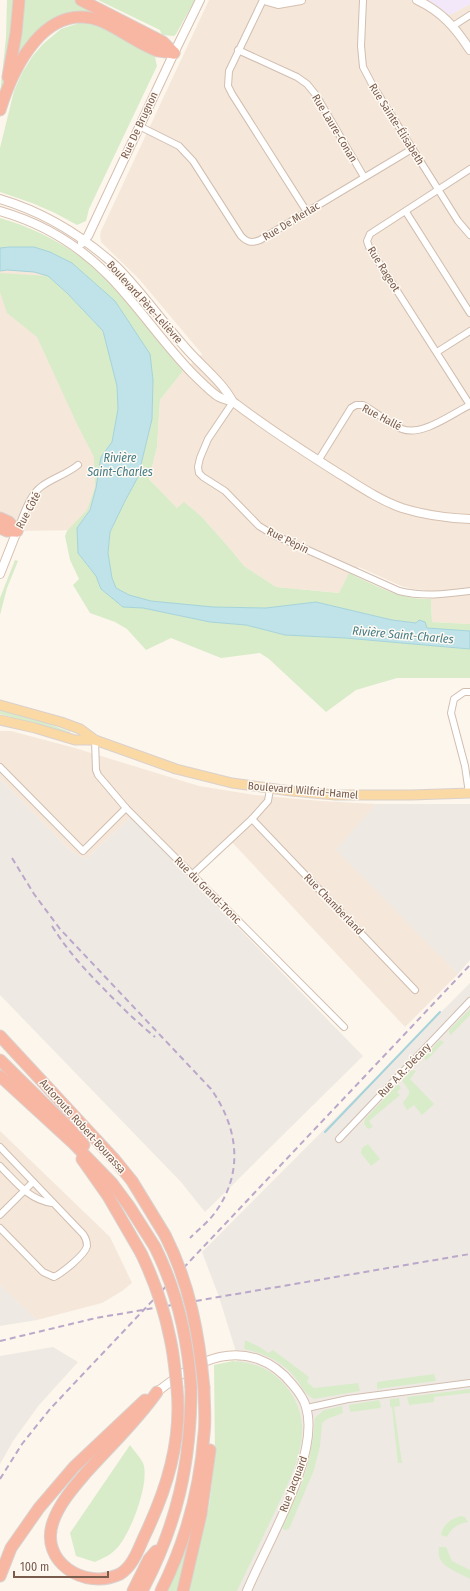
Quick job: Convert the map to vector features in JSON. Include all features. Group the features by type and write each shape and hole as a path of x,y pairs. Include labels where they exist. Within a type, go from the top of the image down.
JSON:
{"highway":[{"path":"5,95 16,34 18,0"},
{"path":"81,0 163,42 174,53"},
{"path":"0,110 14,73 22,58 32,44 58,22 82,17 92,18 158,51 174,53"},
{"path":"0,518 10,522 17,531"},
{"path":"0,528 7,531 17,531"},
{"name":"Autoroute Robert-Bourassa","path":"0,1036 86,1127 132,1181 165,1235 182,1272 193,1310 207,1388 203,1445 191,1516 182,1546 161,1591"},
{"path":"0,1051 36,1086 86,1127"},
{"path":"0,1060 84,1144 105,1175"},
{"name":"Autoroute Robert-Bourassa","path":"0,1076 73,1143 105,1175 129,1206 155,1247 167,1272 178,1309 187,1348 191,1388 186,1467 175,1512 166,1538 142,1591"},
{"path":"73,1143 86,1165 108,1196 141,1253 156,1287 167,1322 173,1356 177,1388 178,1428 171,1467 159,1504 135,1558 128,1567 112,1579 93,1582 74,1577 65,1570 56,1559 52,1548 50,1534 53,1522 74,1486 98,1458 147,1407 157,1392"},
{"path":"183,1591 207,1481 211,1431 207,1388"},
{"path":"0,1576 11,1548 20,1533 57,1486 74,1467 126,1416 141,1402 157,1392"},
{"path":"133,1591 149,1559 166,1538"}],"main road":[{"name":"Rue De Brugnon","path":"78,249 85,240 200,0"},
{"path":"263,0 278,4 301,0"},
{"path":"417,0 436,12 453,26 470,50"},
{"name":"Boulevard Père-Lelièvre","path":"0,199 37,213 85,240 117,268 184,346 225,388 234,402"},
{"name":"Boulevard Père-Lelièvre","path":"0,211 43,227 78,249 109,276 169,348 194,375 218,397 234,402 266,426 318,461 368,492 400,508 435,516 470,519"},
{"name":"Rue Côté","path":"0,574 17,531"},
{"name":"Boulevard Wilfrid-Hamel","path":"0,705 16,708 61,722 80,729 95,740 194,774 237,784 270,789 343,795 470,793"},
{"name":"Boulevard Wilfrid-Hamel","path":"0,720 35,728 74,740 95,740"},
{"name":"Rue Jacquard","path":"157,1392 173,1379 198,1364 216,1358 237,1355 252,1357 276,1368 295,1387 307,1408 308,1439 302,1466 288,1501 247,1591"}],"street":[{"path":"263,0 238,50 228,79 228,86 307,212"},
{"name":"Rue Sainte-Élisabeth","path":"363,0 361,46 364,67 373,86 412,149 458,221 470,235"},
{"path":"453,26 470,15"},
{"name":"Rue Laure-Conan","path":"238,50 297,77 307,84 316,95 364,177"},
{"name":"Rue De Merlac","path":"139,126 179,146 193,161 241,236 246,241 252,243 260,240 412,149"},
{"name":"Rue Rageot","path":"470,169 370,234 367,241 369,247 470,405"},
{"path":"406,212 470,313"},
{"path":"437,352 470,331"},
{"name":"Rue Pépin","path":"234,402 208,438 198,464 199,473 203,478 225,490 259,526 280,538 399,591 410,594 424,595 470,591"},
{"name":"Rue Hallé","path":"318,461 351,408 356,405 363,405 401,428 414,430 427,427 470,405"},
{"name":"Rue Côté","path":"17,531 35,493 42,486 69,472 78,465"},
{"path":"470,692 464,692 454,699 451,713 465,766 470,793"},
{"name":"Rue du Grand-Tronc","path":"95,740 98,775 126,808 344,1027"},
{"path":"0,767 83,851 126,808"},
{"path":"193,874 252,819 268,801 270,789"},
{"name":"Rue Chamberland","path":"252,819 415,990"},
{"name":"Rue A.R.-Décary","path":"339,1139 470,1001"},
{"path":"0,1148 52,1203 84,1234 87,1246 85,1252 60,1274 54,1276 43,1272 0,1228"},
{"path":"0,1166 24,1191 33,1198 52,1203"},
{"path":"0,1215 33,1182"},
{"path":"307,1408 363,1397 470,1383"}],"shaded area":[{"path":"209,0 427,0 446,13 452,14 470,4 470,624 432,622 431,599 425,590 401,586 359,567 349,574 339,593 276,587 244,566 202,517 178,509 149,479 157,447 160,400 183,371 202,354 139,279 101,242 100,236"},
{"path":"427,0 470,0 470,4 449,15"},
{"path":"0,264 44,265 124,468 84,530 17,531 0,518"},
{"path":"0,731 11,731 75,748 199,786 255,795 376,804 337,850 458,974 405,1027 230,840 193,874 131,817 86,859 72,852 0,779"},
{"path":"0,779 72,852 86,859 131,817 363,1056 205,1212 181,1182 0,995"},
{"path":"376,804 470,804 470,960 458,974 336,850"},
{"path":"470,983 470,1591 201,1591 234,1426 237,1355 219,1297 202,1252"},
{"path":"0,1131 110,1237 132,1283 102,1303 37,1320 0,1285"},
{"path":"0,1285 37,1320 0,1326"},
{"path":"53,1347 78,1362 39,1405 13,1441 0,1464 0,1356"}],"green space":[{"path":"7,0 17,0 14,36 2,94 0,94 6,37"},
{"path":"21,0 74,0 94,10 100,17 75,14 16,60"},
{"path":"98,0 195,0 174,36 162,35 160,30"},
{"path":"79,23 99,26 126,38 152,53 155,57 157,66 89,209 86,221 77,225 32,203 0,192 0,148 14,91 22,73 32,57 43,44 61,29"},
{"path":"0,218 34,230 51,238 96,269 122,295 183,371 160,400 157,447 149,479 177,508 184,502 202,517 244,566 276,587 339,593 349,573 399,595 420,599 431,599 432,622 470,624 470,631 427,628 416,623 392,620 316,602 266,608 213,607 151,601 129,595 116,588 112,578 108,553 110,532 138,477 152,419 153,380 150,354 115,301 72,263 34,247 0,248"},
{"path":"0,273 48,276 67,293 103,331 117,386 118,409 112,442 101,457 96,488 89,510 77,528 78,553 96,576 101,589 123,607 143,608 210,622 246,625 285,635 345,638 470,649 470,678 397,678 356,690 326,712 269,659 260,653 221,658 171,638 146,650 127,629 115,622 90,613 73,585 79,579 70,560 65,536 67,531 87,510 95,487 94,457 76,422 37,337 7,313 0,292"},
{"path":"15,560 18,561 7,588 0,615 0,598"},
{"path":"0,709 34,718 70,732 70,734 0,714"},
{"path":"470,1009 470,1015 451,1035 449,1030"},
{"path":"440,1040 444,1042 426,1061 424,1057"},
{"path":"412,1070 416,1071 410,1079 434,1104 422,1115 414,1105 407,1110 403,1103 409,1092 402,1080"},
{"path":"398,1084 401,1088 397,1092 400,1095 369,1121 373,1127 368,1129 364,1124 365,1119"},
{"path":"368,1144 380,1159 371,1166 361,1153 362,1148"},
{"path":"245,1340 260,1347 268,1353 273,1350 309,1377 307,1382 314,1388 358,1383 360,1391 314,1399 283,1366 265,1355 244,1349"},
{"path":"233,1361 261,1367 279,1378 288,1388 294,1398 301,1419 302,1437 300,1450 292,1475 237,1591 188,1591 209,1506 215,1456 214,1365"},
{"path":"434,1374 436,1381 377,1389 377,1382"},
{"path":"470,1389 470,1393 434,1397 434,1402 409,1405 407,1397"},
{"path":"399,1398 400,1406 394,1407 402,1463 398,1463 392,1408 390,1406 391,1399"},
{"path":"379,1400 381,1406 380,1408 350,1411 349,1405"},
{"path":"342,1406 343,1413 327,1419 322,1423 320,1446 314,1470 289,1529 285,1530 283,1529 283,1525 301,1485 307,1467 313,1439 315,1418 324,1410"},
{"path":"130,1445 143,1463 145,1472 141,1496 132,1523 120,1545 107,1556 95,1562 76,1556 70,1533"},
{"path":"461,1516 465,1517 468,1522 456,1526 447,1537 441,1535 443,1528 448,1522"},
{"path":"190,1537 179,1591 167,1591 178,1569"},
{"path":"439,1547 446,1547 452,1561 470,1570 470,1579 453,1571 444,1564 440,1559"}],"water":[{"name":"Rivière Saint-Charles","path":"34,247 50,252 72,263 115,301 150,354 153,380 152,419 138,477 110,532 108,553 112,578 116,588 129,595 151,601 213,607 266,608 316,602 392,620 416,623 419,620 425,622 427,628 470,631 470,649 345,638 285,635 246,625 210,622 143,608 123,607 101,589 96,576 78,553 77,528 90,510 96,488 101,457 112,442 118,409 117,386 103,331 67,293 48,276 34,272 7,270 0,271 0,248"}],"waterway":[{"path":"325,1132 440,1012"}],"railway":[{"path":"12,858 34,894 60,929 211,1089 228,1120 234,1152 234,1167 230,1183 224,1199 214,1214 190,1238"},
{"path":"52,926 70,952 90,975 135,1020 155,1037"},
{"path":"0,1479 22,1444 50,1409 470,965"},
{"path":"0,1341 96,1318 470,1254"}]}
